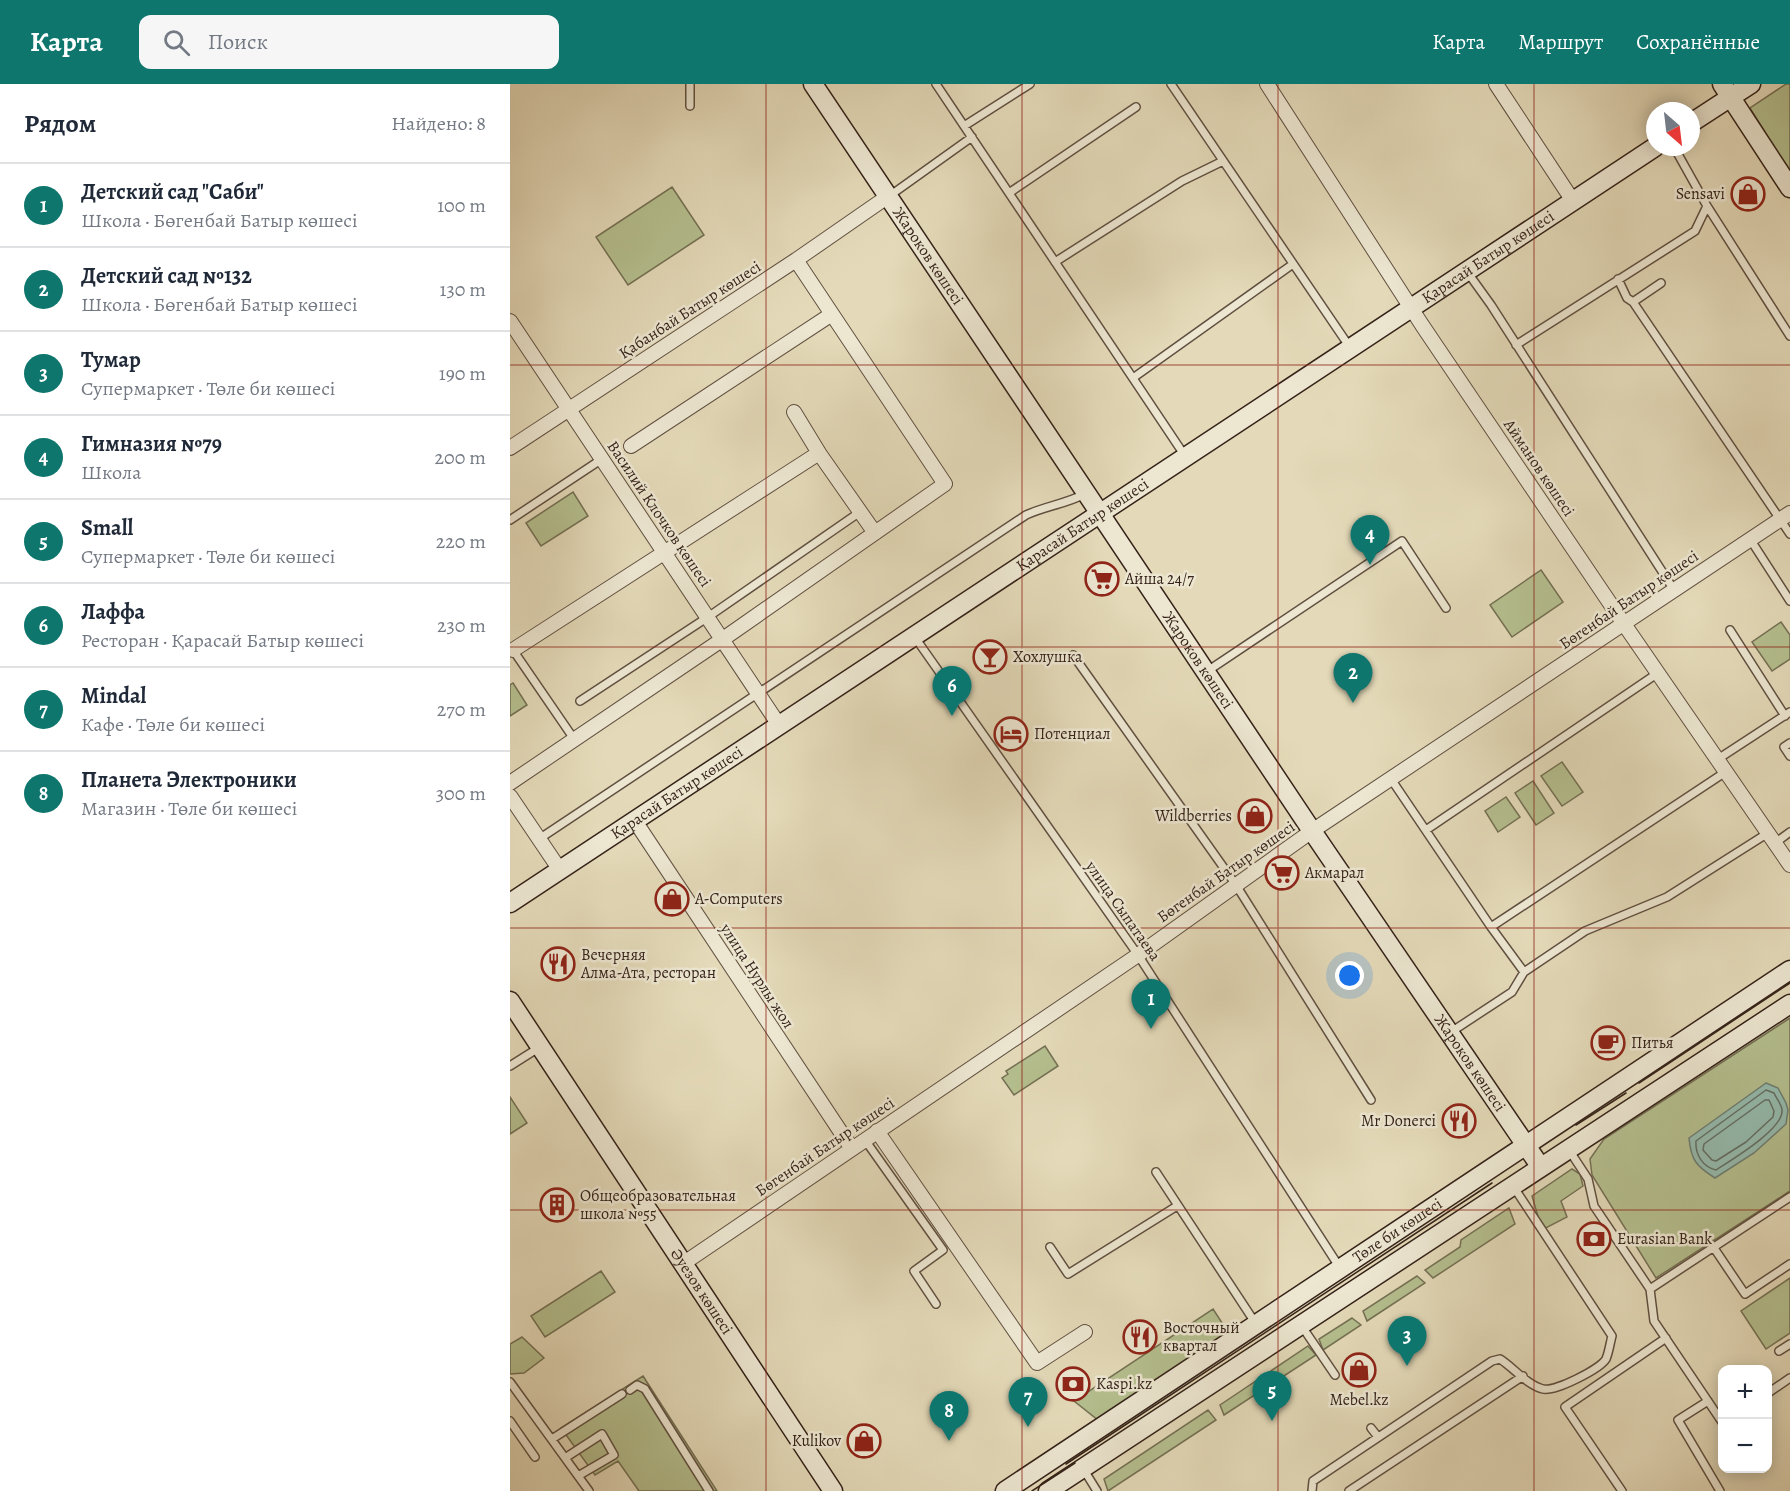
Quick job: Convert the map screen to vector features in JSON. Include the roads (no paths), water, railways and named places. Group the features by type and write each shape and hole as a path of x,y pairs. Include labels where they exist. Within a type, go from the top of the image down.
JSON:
{"street":[{"name":"Жароков көшесі","path":"813,84 1312,831 1540,1166"},
{"name":"Айманов көшесі","path":"1267,84 1411,308 1790,865"},
{"path":"1496,84 1573,201"},
{"path":"1700,115 1726,91 1751,84"},
{"path":"1726,91 1790,188"},
{"name":"Қарасай Батыр көшесі","path":"510,903 1646,153"},
{"name":"Қабанбай Батыр көшесі","path":"510,448 796,260 887,197"},
{"path":"510,783 723,639 945,484 796,260"},
{"path":"631,446 832,314"},
{"name":"Василий Клочков көшесі","path":"510,321 779,725"},
{"path":"794,412 819,453 875,533"},
{"path":"511,647 819,453"},
{"name":"Бөгенбай Батыр көшесі","path":"684,1263 1138,955 1312,831 1785,516"},
{"path":"510,796 560,870"},
{"name":"улица Нурлы жол","path":"635,821 852,1149"},
{"name":"Төле би көшесі","path":"1005,1491 1790,970"},
{"name":"Әуезов көшесі","path":"510,1001 684,1263 828,1487"},
{"name":"Төле би көшесі","path":"1048,1491 1790,1004"},
{"path":"1630,1076 1632,1089 1642,1096 1649,1097"},
{"path":"878,1131 1037,1363 1085,1332"}],"lane":[{"path":"690,84 690,106"},
{"path":"936,84 1185,457"},
{"path":"964,126 1030,84"},
{"path":"1171,84 1350,348"},
{"path":"1009,193 1136,107"},
{"path":"887,197 972,137"},
{"path":"1679,156 1707,206 1790,336"},
{"path":"1055,262 1182,182 1223,161"},
{"path":"1516,345 1695,231 1707,206"},
{"path":"1132,378 1293,264"},
{"path":"1467,272 1491,305 1674,590"},
{"path":"1618,279 1627,298 1633,302 1785,516 1790,534"},
{"path":"1633,302 1661,283"},
{"path":"510,520 602,459"},
{"path":"539,839 1026,514 1041,508 1067,503 1087,493"},
{"path":"580,701 708,617 860,512"},
{"path":"1750,540 1790,601"},
{"path":"1206,672 1402,541 1446,608"},
{"path":"1718,759 1787,714 1730,630"},
{"name":"улица Сыпатаева","path":"914,636 1138,955 1340,1268"},
{"path":"511,647 574,739"},
{"path":"1073,656 1236,885 1371,1100"},
{"path":"1426,830 1658,673"},
{"path":"1790,743 1784,747 1790,756"},
{"path":"1491,927 1727,771"},
{"path":"1391,779 1524,972"},
{"path":"1449,1033 1512,992 1524,972 1585,931 1667,897 1772,838 1790,832"},
{"path":"510,1066 540,1047"},
{"path":"865,1140 943,1250 914,1270 936,1304"},
{"path":"1568,1148 1588,1179 1594,1206 1650,1289 1654,1321 1720,1419"},
{"path":"1156,1172 1256,1324"},
{"path":"1312,1491 1313,1480 1492,1361 1500,1359 1545,1390 1558,1387 1588,1373 1605,1360 1612,1336 1513,1184"},
{"path":"1650,1289 1790,1197"},
{"path":"1050,1247 1068,1274 1177,1206"},
{"path":"1714,1248 1745,1294 1790,1264"},
{"path":"1300,1324 1335,1375"},
{"path":"1622,1491 1565,1407 1666,1338"},
{"path":"1779,1351 1790,1344"},
{"path":"1350,1491 1523,1376"},
{"path":"1772,1390 1790,1378"},
{"path":"510,1382 590,1491"},
{"path":"630,1390 638,1385 645,1389 709,1491"},
{"path":"552,1439 622,1394"},
{"path":"1708,1401 1678,1420 1720,1491"},
{"path":"510,1421 535,1458"},
{"path":"1371,1428 1378,1437"},
{"path":"565,1458 602,1434 614,1455 578,1476"},
{"path":"1082,1468 1097,1491"}],"water":[{"path":"1766,1083 1778,1088 1786,1103 1788,1110 1786,1124 1754,1153 1715,1178 1696,1162 1691,1152 1689,1138"}],"tram line":[{"path":"1639,1083 1790,983"},
{"path":"1576,1125 1626,1093"},
{"path":"1066,1464 1492,1183"},
{"path":"1032,1491 1075,1463"}],"place":[{"name":"Sensavi","path":"1748,194"},
{"name":"Гимназия №79","path":"1370,565"},
{"name":"Айша 24/7","path":"1102,579"},
{"name":"Хохлушка","path":"990,657"},
{"name":"Детский сад №132","path":"1353,703"},
{"name":"Лаффа","path":"952,716"},
{"name":"Потенциал","path":"1011,734"},
{"name":"Wildberries","path":"1255,816"},
{"name":"Акмарал","path":"1282,873"},
{"name":"A-Computers","path":"672,899"},
{"name":"Вечерняя Алма-Ата, ресторан","path":"558,964"},
{"name":"Детский сад \"Саби\"","path":"1151,1029"},
{"name":"Питья","path":"1608,1043"},
{"name":"Mr Donerci","path":"1459,1121"},
{"name":"Общеобразовательная школа №55","path":"557,1205"},
{"name":"Eurasian Bank","path":"1594,1239"},
{"name":"Восточный квартал","path":"1140,1337"},
{"name":"Тумар","path":"1407,1366"},
{"name":"Mebel.kz","path":"1359,1370"},
{"name":"Kaspi.kz","path":"1073,1384"},
{"name":"Small","path":"1272,1421"},
{"name":"Mindal","path":"1028,1427"},
{"name":"Kulikov","path":"864,1441"},
{"name":"Планета Электроники","path":"949,1441"}]}
